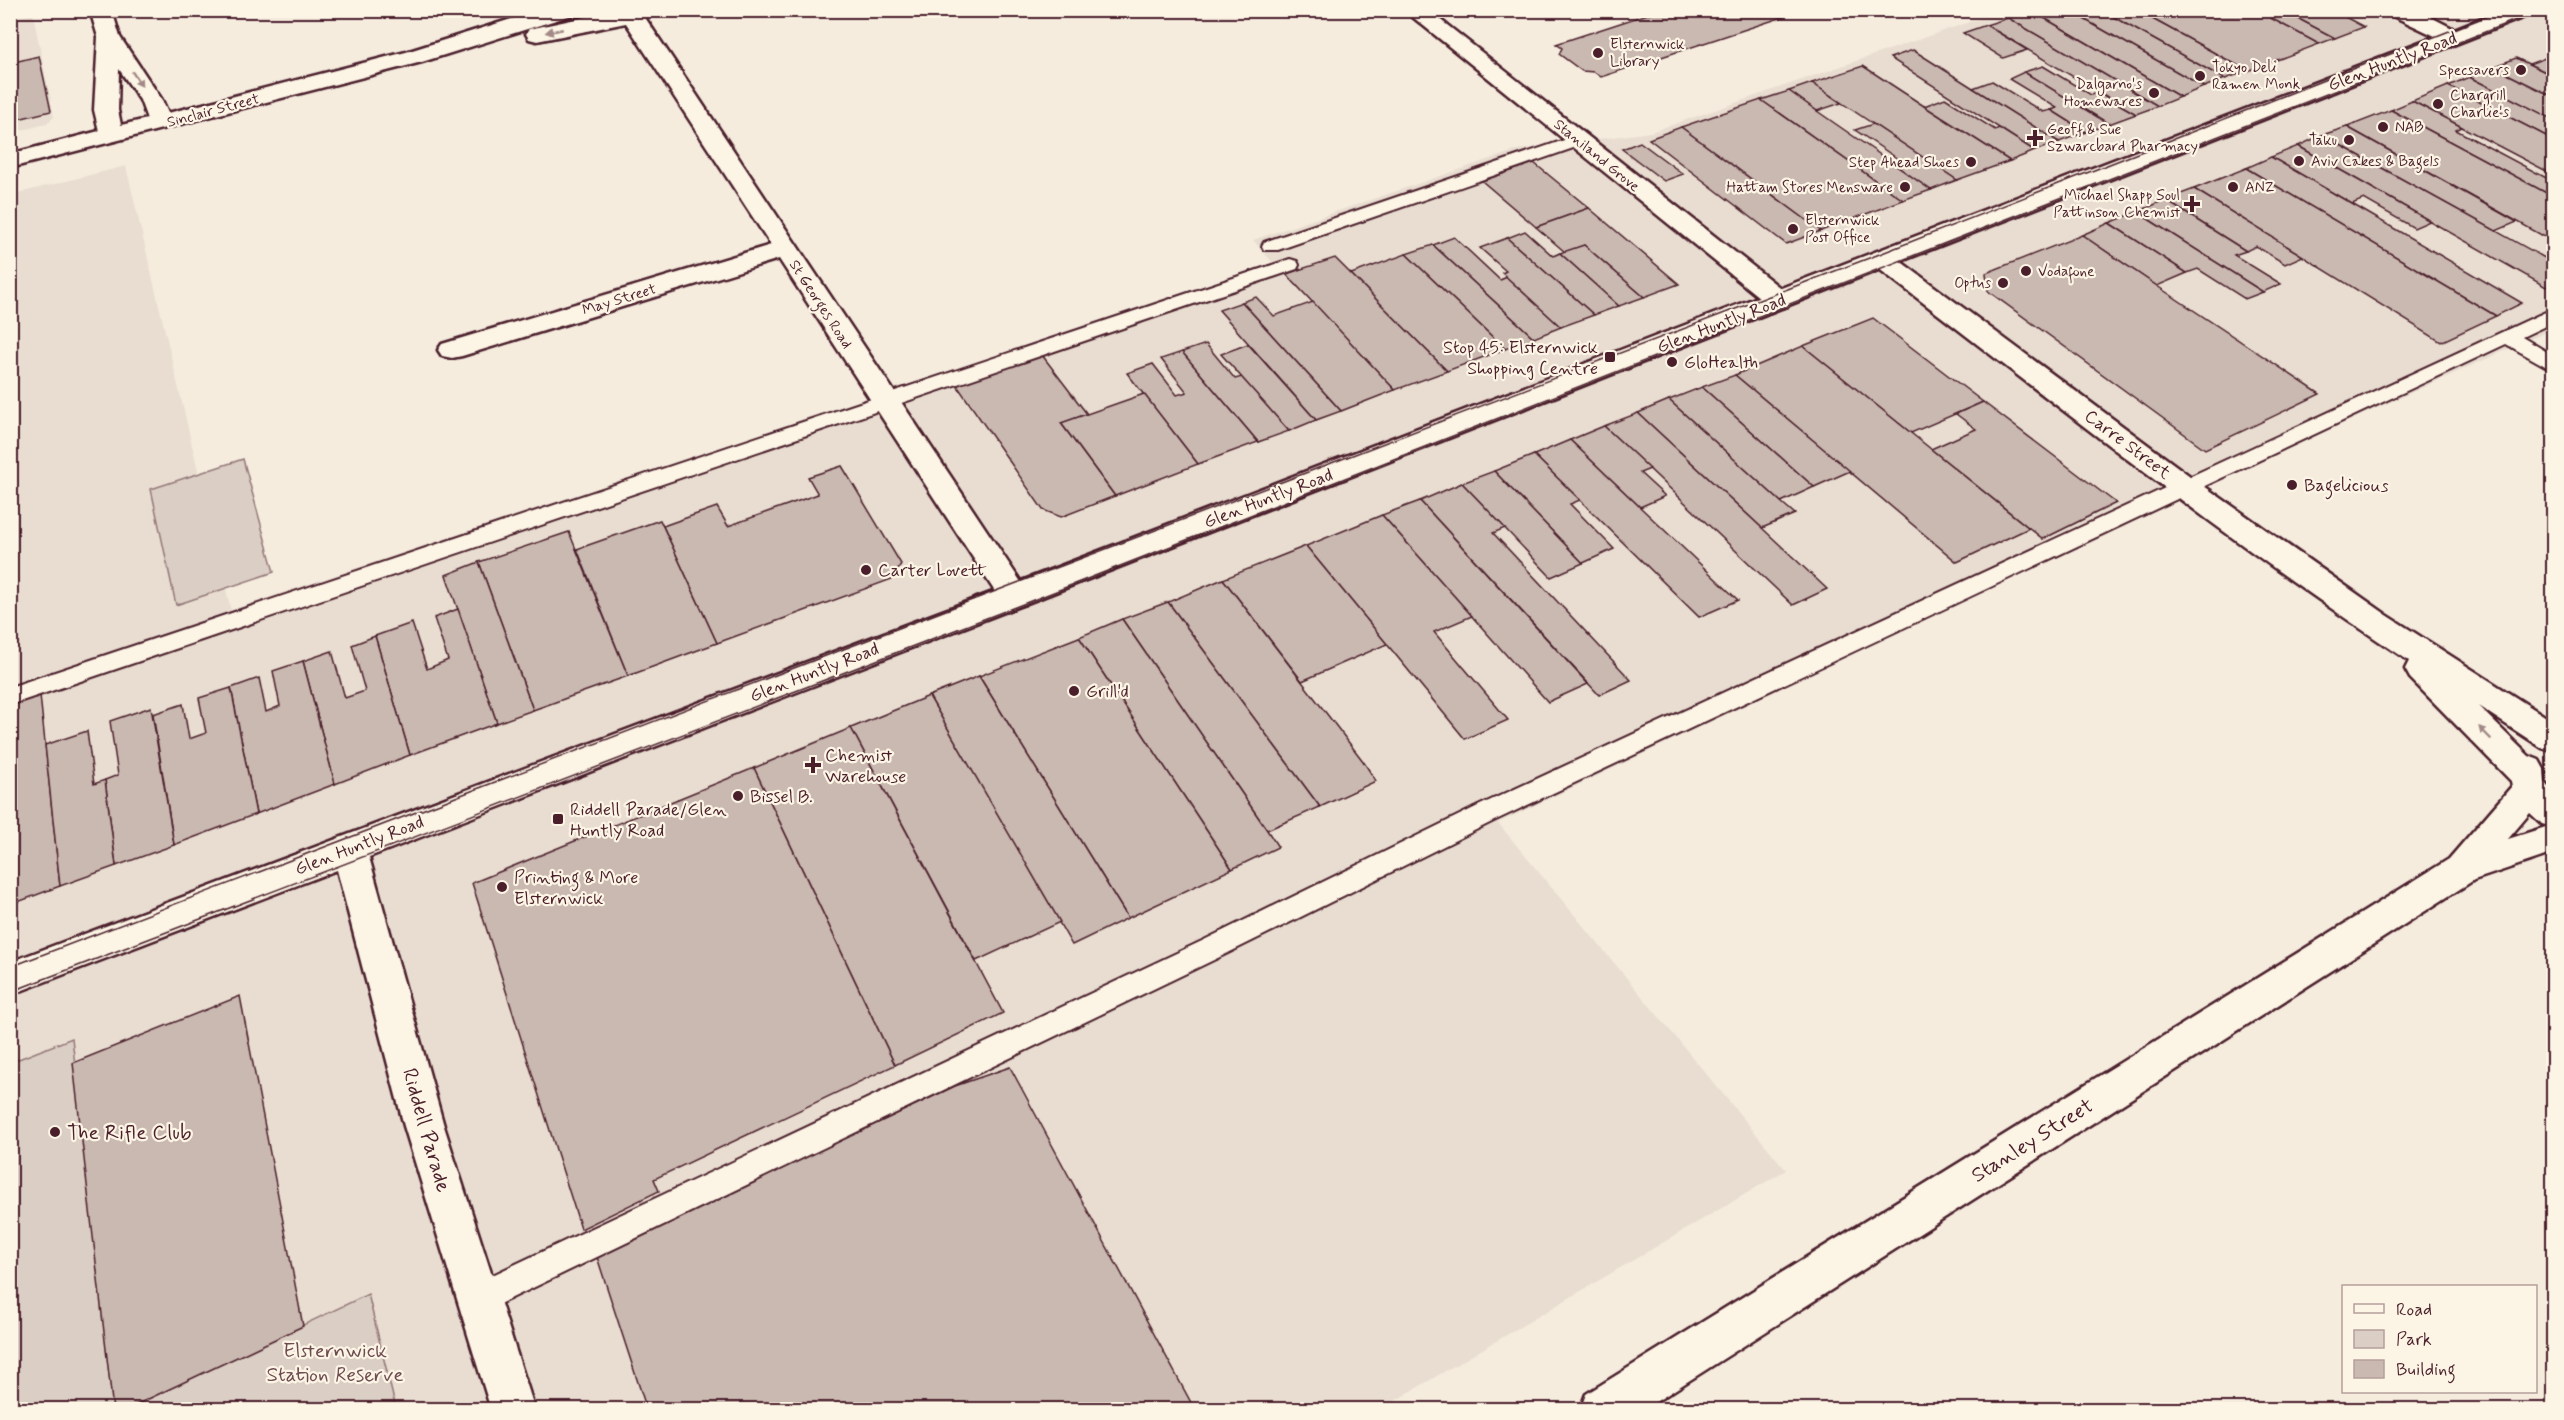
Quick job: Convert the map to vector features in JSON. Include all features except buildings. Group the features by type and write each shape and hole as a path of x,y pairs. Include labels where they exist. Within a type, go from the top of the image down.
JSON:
{"street":[{"path":"101,10 109,37 151,100 160,123"},
{"name":"Sinclair Street","path":"10,161 414,57 564,10"},
{"name":"Staniland Grove","path":"1414,10 1779,300"},
{"path":"2399,10 2453,37"},
{"name":"Glen Huntly Road","path":"10,979 1014,597 2522,10"},
{"name":"Sinclair Street","path":"414,57 631,13"},
{"name":"St Georges Road","path":"631,13 1014,597"},
{"path":"109,37 106,111 112,135"},
{"name":"May Street","path":"452,350 785,249"},
{"name":"Carre Street","path":"1883,260 2184,486 2376,623 2553,739"},
{"name":"Carre Street","path":"2376,623 2528,782 2542,804 2553,814"},
{"name":"Stanley Street","path":"2462,869 2528,782 2528,763 2536,753 2553,748"},
{"name":"Stanley Street","path":"1602,1410 2462,869 2553,839"},
{"name":"Riddell Parade","path":"349,849 424,1126 513,1410"}],"lane":[{"path":"1271,246 1579,140"},
{"path":"10,696 1290,265"},
{"path":"478,1298 1203,954 1487,813 2553,314"},
{"path":"2508,337 2553,365"}],"shaded area":[{"path":"2001,11 2553,11 2553,329 2126,521 1935,615 1498,823 1786,1170 1381,1409 396,1409 368,1294 125,1409 113,1409 71,1039 11,1062 11,195 126,166 231,610 1273,263 1253,240 1517,150 1651,132"},
{"path":"33,14 54,117 46,124 11,133 10,19"}],"green space":[{"path":"243,459 274,572 176,605 151,489"},
{"path":"72,1038 113,1409 11,1410 11,1062"},
{"name":"Elsternwick Station Reserve","path":"368,1294 396,1409 125,1410"}],"tram line":[{"path":"10,967 1877,255 2503,10"},
{"path":"10,992 1023,604 2541,10"}],"place":[{"name":"Elsternwick Library","path":"1598,53"},
{"name":"Specsavers","path":"2521,70"},
{"name":"Tokyo Deli Ramen Monk","path":"2200,76"},
{"name":"Dalgarno's Homewares","path":"2154,93"},
{"name":"Chargrill Charlie's","path":"2438,104"},
{"name":"NAB","path":"2383,127"},
{"name":"Geoff & Sue Szwarcbard Pharmacy","path":"2035,138"},
{"name":"Taku","path":"2349,140"},
{"name":"Aviv Cakes & Bagels","path":"2299,161"},
{"name":"Step Ahead Shoes","path":"1971,162"},
{"name":"Hattam Stores Mensware","path":"1905,187"},
{"name":"ANZ","path":"2233,187"},
{"name":"Michael Shapp Soul Pattinson Chemist","path":"2192,204"},
{"name":"Elsternwick Post Office","path":"1793,229"},
{"name":"Vodafone","path":"2026,271"},
{"name":"Optus","path":"2003,283"},
{"name":"Stop 45: Elsternwick Shopping Centre","path":"1610,357"},
{"name":"GloHealth","path":"1672,362"},
{"name":"Bagelicious","path":"2292,485"},
{"name":"Carter Lovett","path":"866,570"},
{"name":"Grill'd","path":"1074,691"},
{"name":"Chemist Warehouse","path":"813,765"},
{"name":"Bissel B.","path":"738,796"},
{"name":"Riddell Parade/Glen Huntly Road","path":"558,819"},
{"name":"Printing & More Elsternwick","path":"502,887"},
{"name":"The Rifle Club","path":"55,1132"}]}
